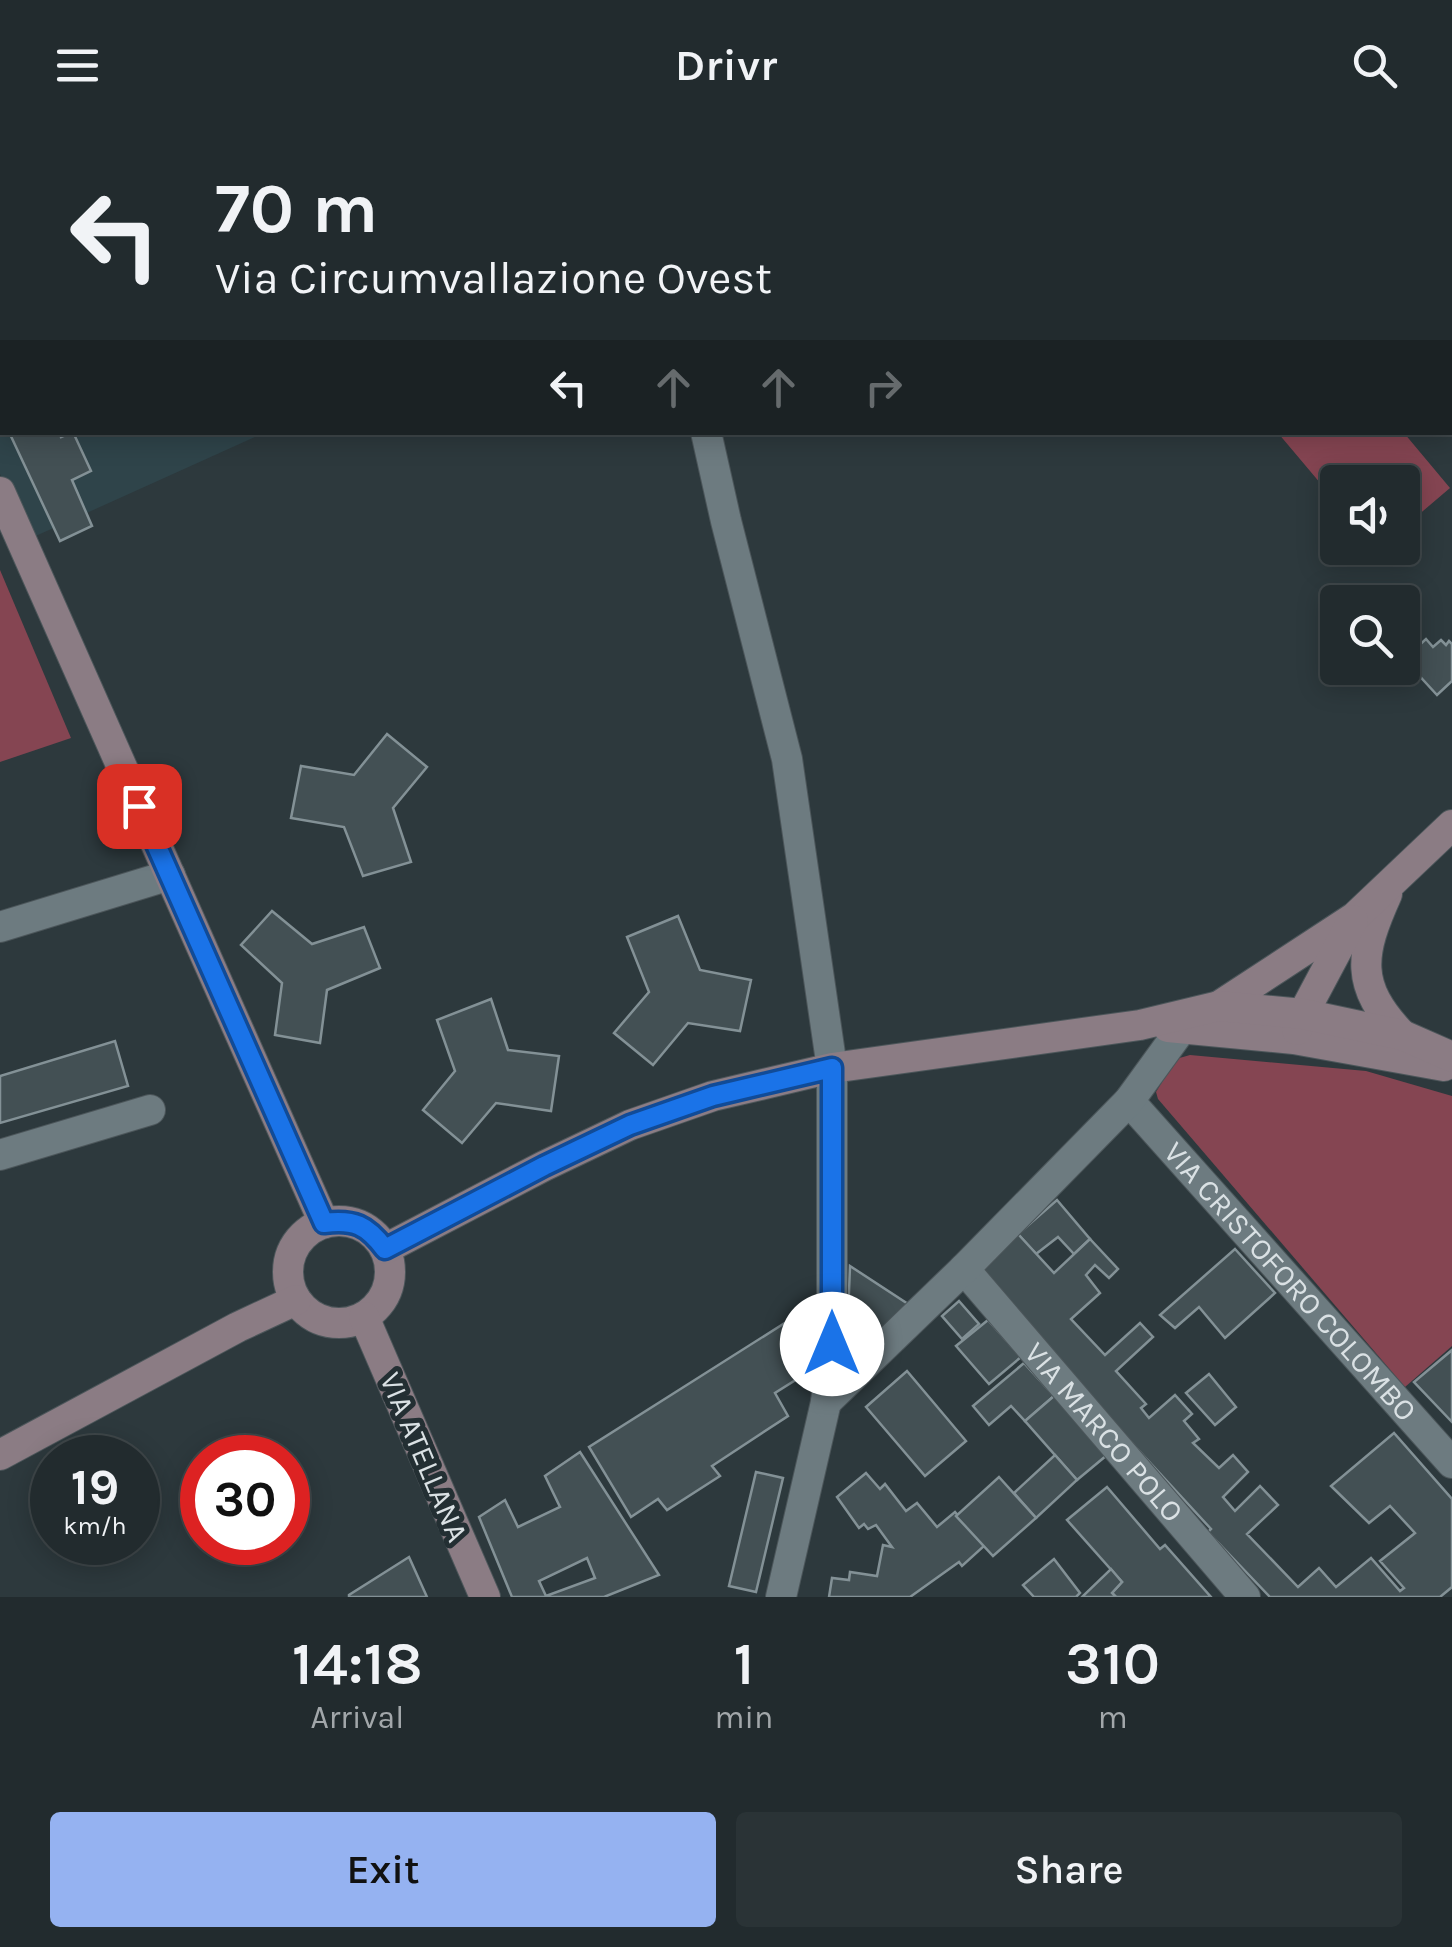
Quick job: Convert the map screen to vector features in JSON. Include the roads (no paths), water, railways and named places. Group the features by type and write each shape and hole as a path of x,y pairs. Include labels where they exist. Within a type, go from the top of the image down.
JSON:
{"main road":[{"path":"0,492 324,1223"},
{"path":"385,1249 630,1125 713,1096 832,1068 1140,1025 1219,1006 1355,917 1452,825"},
{"path":"1394,879 1372,927 1366,957 1371,993 1382,1014 1402,1035"},
{"path":"1298,1026 1355,917"},
{"path":"1219,1006 1452,1068"},
{"path":"1140,1025 1298,1026 1402,1035 1452,1057"},
{"path":"342,1220 374,1234 385,1249 389,1287 380,1305 364,1317 334,1324 306,1312 296,1300 289,1282 289,1264 295,1246 308,1232 324,1223 342,1220"},
{"path":"0,1455 296,1300"},
{"name":"VIA ATELLANA","path":"364,1317 484,1597"}],"street":[{"path":"707,435 787,759 832,1068 832,1344 826,1402 781,1597"},
{"path":"0,927 170,875"},
{"path":"826,1402 1129,1101 1182,1028"},
{"name":"VIA CRISTOFORO COLOMBO","path":"1129,1101 1452,1463"},
{"path":"0,1156 150,1110"},
{"name":"VIA MARCO POLO","path":"964,1269 1245,1597"}]}
